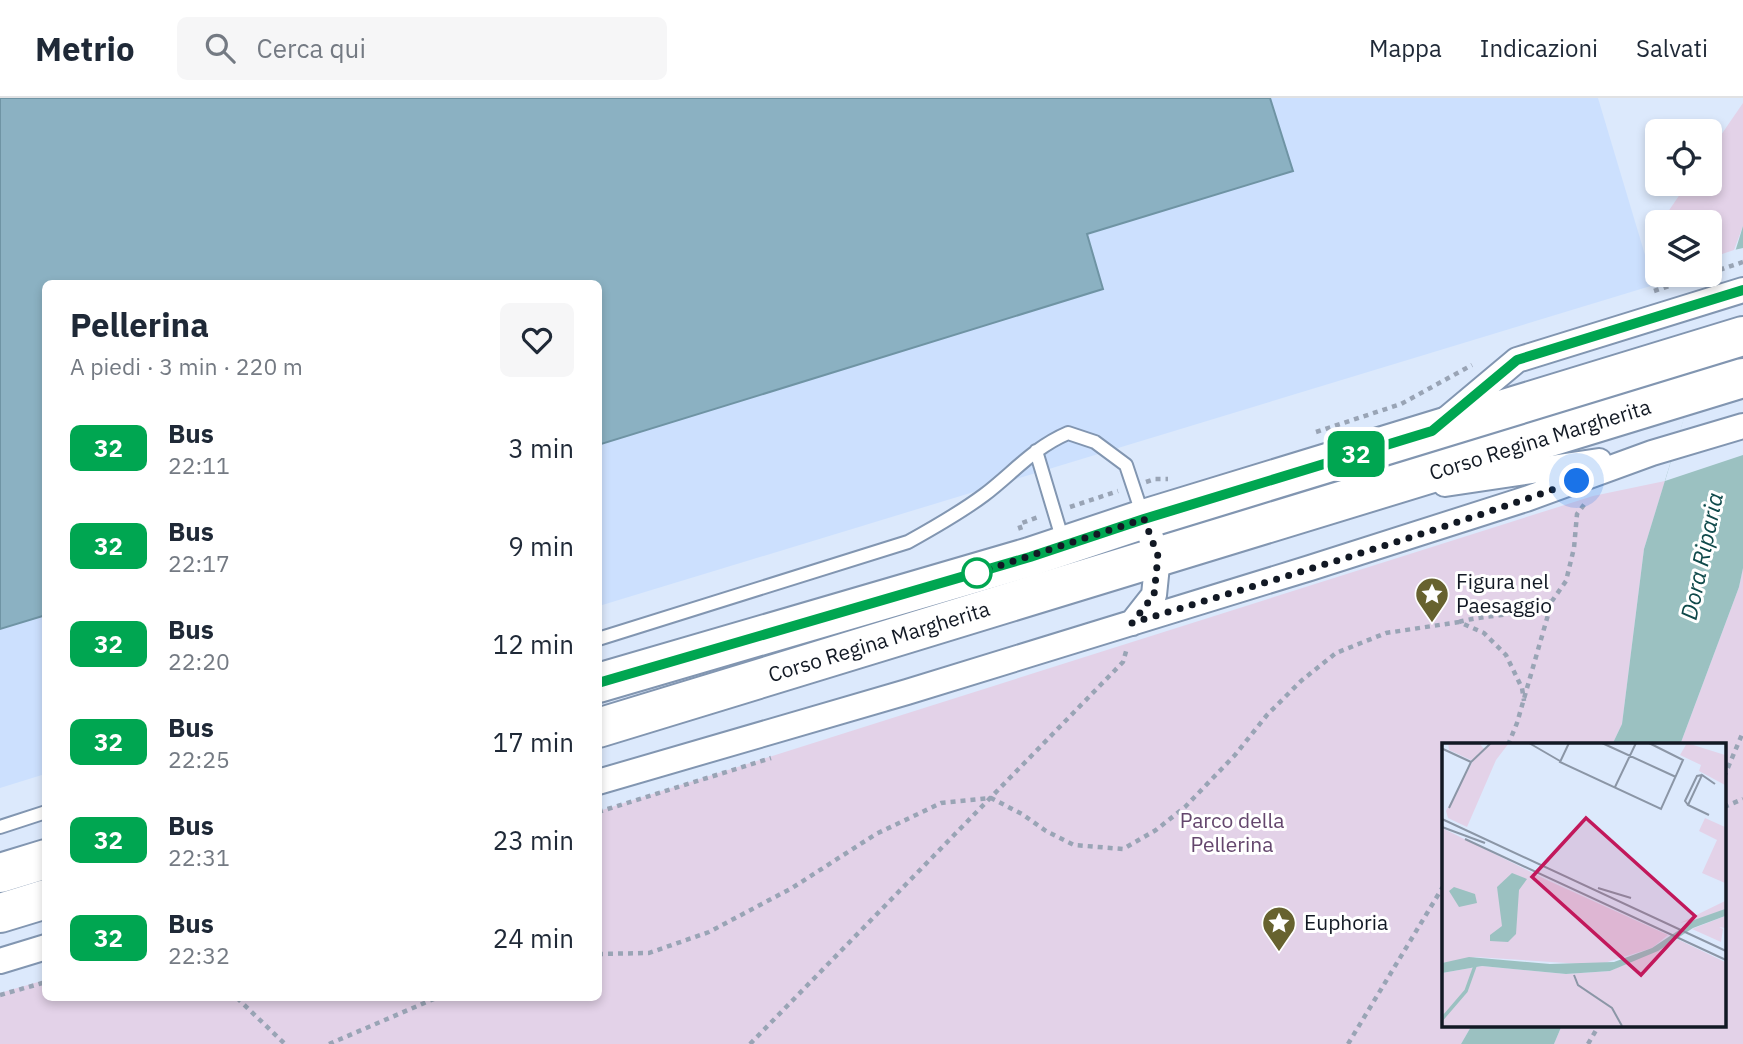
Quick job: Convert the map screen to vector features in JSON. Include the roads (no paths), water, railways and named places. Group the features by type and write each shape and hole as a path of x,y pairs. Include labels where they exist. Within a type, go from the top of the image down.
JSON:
{"main road":[{"name":"Corso Regina Margherita","path":"602,682 1138,503 1432,431 1743,336"},
{"name":"Corso Regina Margherita","path":"602,728 1743,378"},
{"path":"0,873 42,860"},
{"path":"0,913 42,900"}],"street":[{"name":"Corso Regina Margherita","path":"1432,431 1517,360 1743,290"},
{"name":"Corso Regina Margherita","path":"602,781 1129,634 1526,499 1652,453 1743,426"},
{"name":"Corso Regina Margherita","path":"1338,500 1652,453"},
{"path":"1129,634 1154,595 1158,556 1138,503"},
{"path":"0,961 42,948"}],"lane":[{"path":"602,638 908,542 950,519 1047,442 1068,433 1095,442 1126,465 1138,503"},
{"path":"1036,451 1059,529"},
{"path":"0,827 42,813"}],"water":[{"name":"Dora Riparia","path":"1743,226 1743,568 1739,587 1681,743 1613,743 1622,724 1644,549"},
{"path":"1471,1026 1562,1026 1554,1044 1461,1044"}],"place":[{"name":"Figura nel Paesaggio","path":"1432,624"},
{"name":"Euphoria","path":"1279,953"}],"park label":[{"name":"Parco della Pellerina","path":"1232,833"}]}
